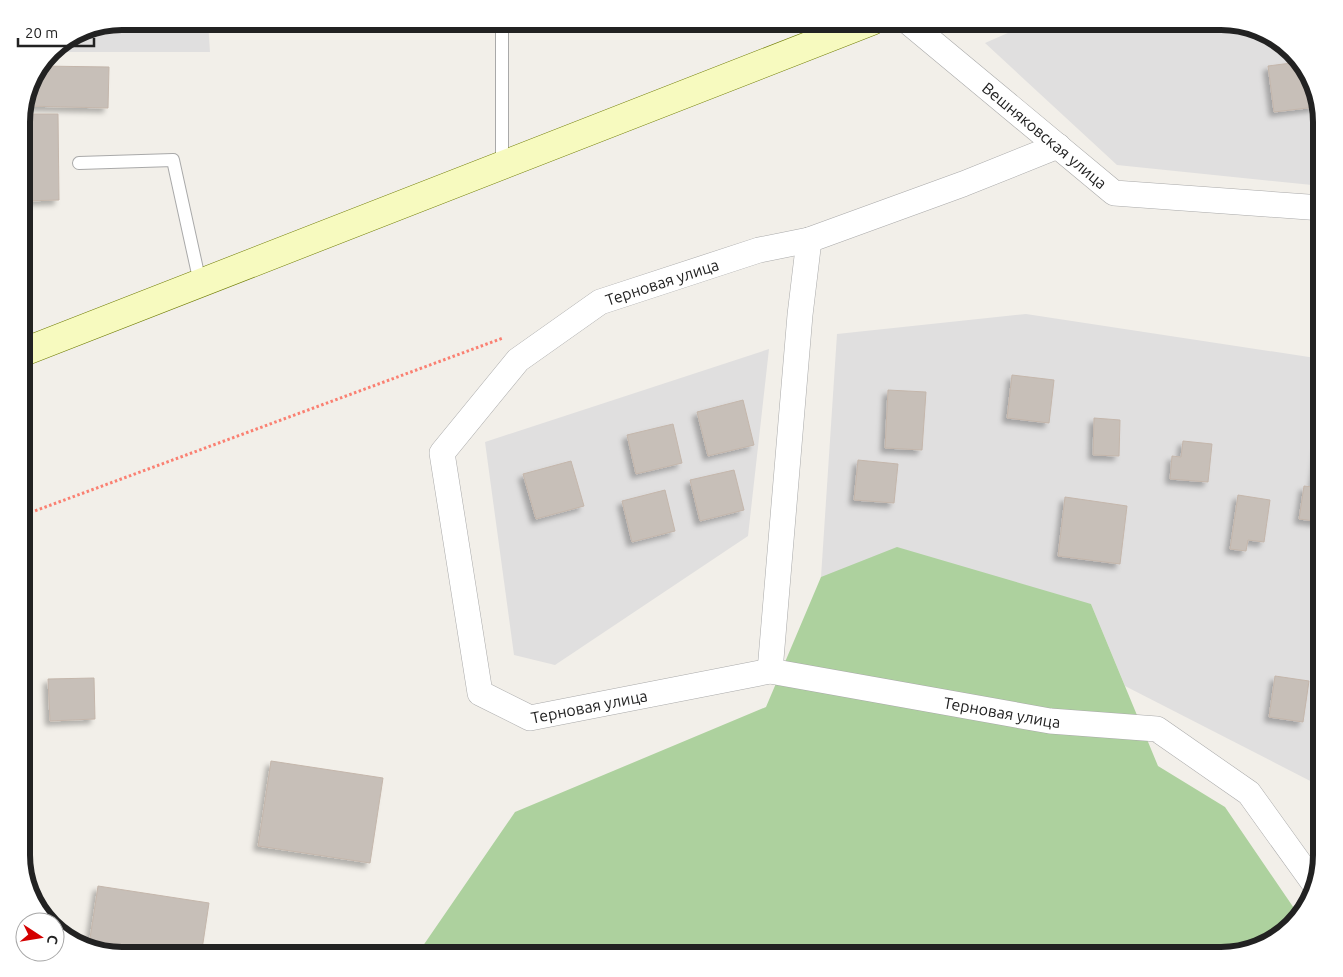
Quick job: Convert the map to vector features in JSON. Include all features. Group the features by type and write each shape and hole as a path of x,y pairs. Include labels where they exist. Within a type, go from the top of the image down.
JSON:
{"main road":[{"path":"30,350 849,30"}],"street":[{"name":"Вешняковская улица","path":"918,30 1114,193 1313,207"},
{"path":"770,671 800,315 809,240 963,184 1058,146"},
{"name":"Терновая улица","path":"809,240 759,250 600,302 518,360 442,453 480,693 530,718 770,671 1050,721 1157,729 1249,793 1310,878"}],"lane":[{"path":"502,30 502,166"},
{"path":"80,163 173,160 200,284"}],"path":[{"path":"30,513 506,336"}],"shaded area":[{"path":"209,30 210,52 62,52 87,37 110,31"},
{"path":"1015,30 1221,30 1245,33 1262,39 1277,49 1294,66 1304,81 1310,98 1313,122 1313,185 1117,165 985,43"},
{"path":"1026,314 1313,358 1313,782 1125,686 1091,604 821,577 837,334"},
{"path":"769,349 748,536 555,665 514,655 485,442"}],"green space":[{"path":"897,547 1091,604 1158,766 1225,807 1295,910 1277,928 1262,938 1227,947 422,947 515,812 766,707 821,577"}],"building":[{"path":"1291,63 1304,81 1312,108 1274,112 1268,66"},
{"path":"49,66 109,67 108,108 32,106 39,81"},
{"path":"30,114 58,114 59,200 30,201"},
{"path":"1012,375 1054,380 1049,423 1007,418"},
{"path":"888,390 926,392 922,450 885,448"},
{"path":"743,400 754,445 708,456 697,412"},
{"path":"1094,418 1120,420 1119,456 1093,455"},
{"path":"673,424 682,463 636,474 627,435"},
{"path":"1183,441 1212,444 1208,482 1170,479 1172,456 1181,457"},
{"path":"858,460 898,464 894,503 854,500"},
{"path":"571,461 584,506 536,519 523,474"},
{"path":"734,470 744,510 700,521 690,480"},
{"path":"1304,486 1313,487 1313,521 1299,519"},
{"path":"665,490 675,531 632,542 622,501"},
{"path":"1238,495 1270,500 1264,542 1248,540 1246,551 1230,549"},
{"path":"1065,497 1127,506 1120,564 1058,556"},
{"path":"1275,676 1309,681 1303,722 1269,717"},
{"path":"94,678 95,719 50,721 48,679"},
{"path":"271,761 383,778 370,863 258,846"},
{"path":"98,886 209,903 202,947 116,947 90,941"}]}
